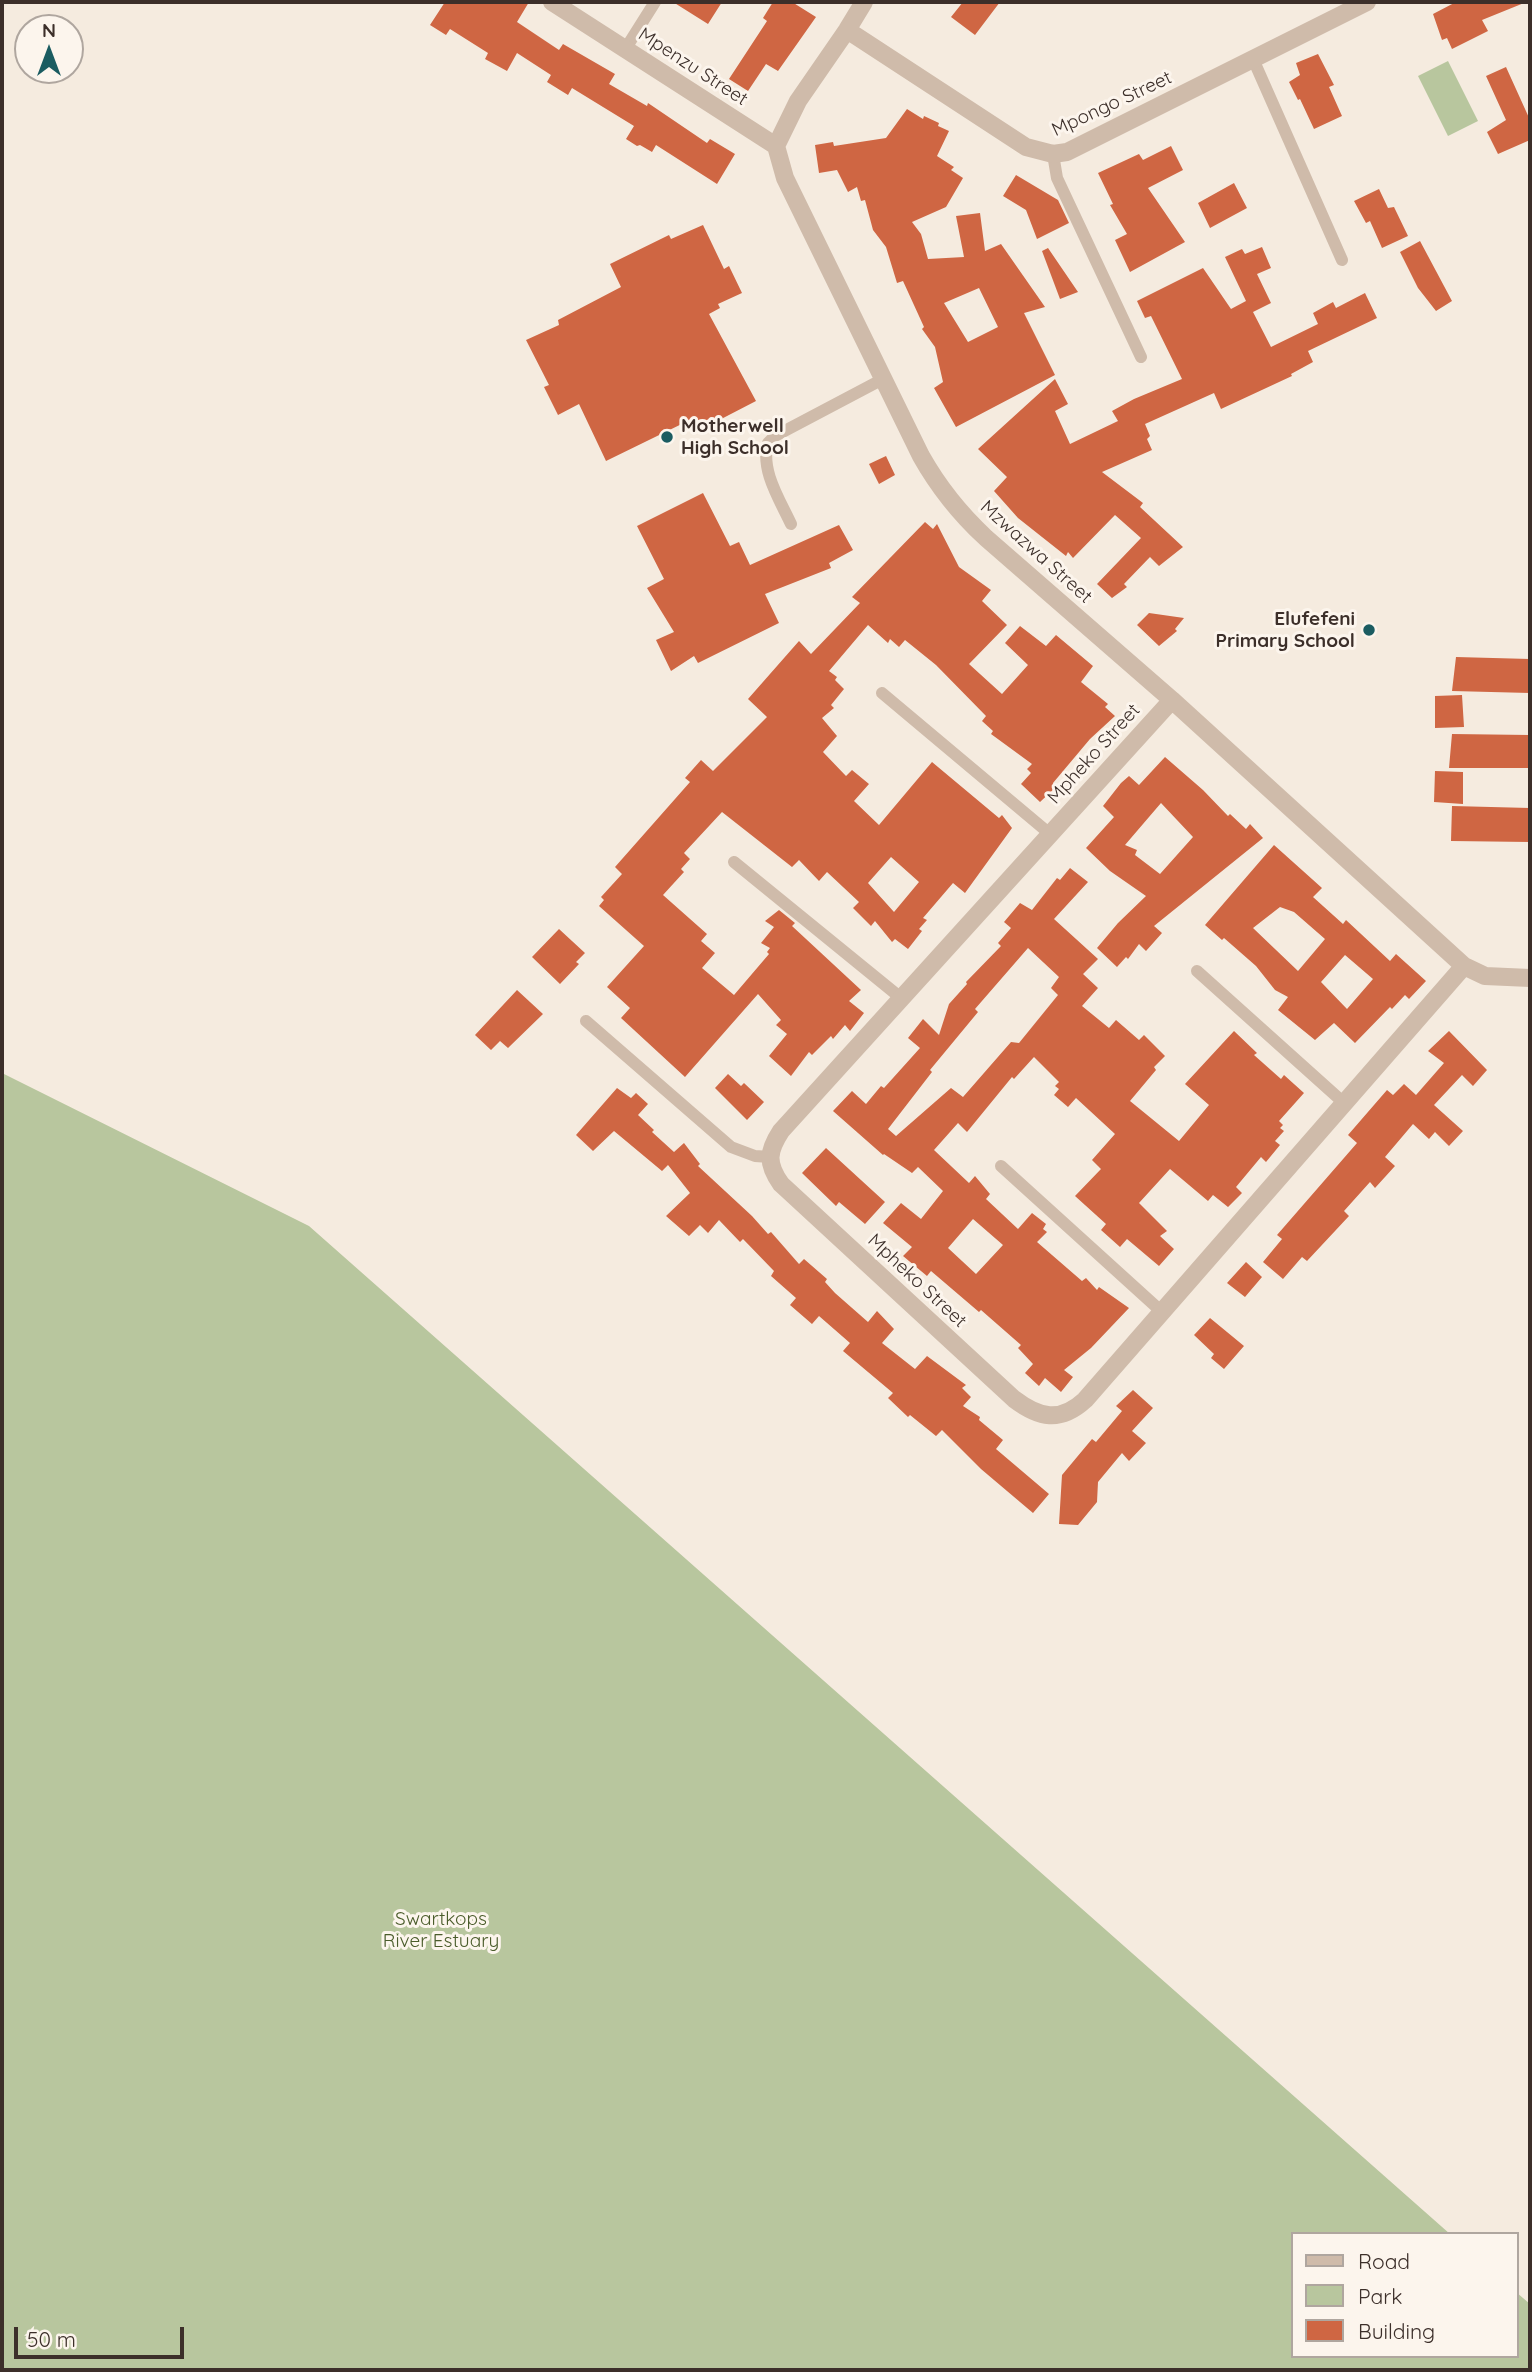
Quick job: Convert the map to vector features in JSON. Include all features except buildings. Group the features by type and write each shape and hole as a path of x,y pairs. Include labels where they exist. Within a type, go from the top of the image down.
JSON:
{"street":[{"name":"Mpenzu Street","path":"552,2 776,146"},
{"path":"776,146 798,101 848,30 864,2"},
{"name":"Mpongo Street","path":"848,30 1026,147 1053,154 1067,152 1367,2"},
{"name":"Mzwazwa Street","path":"776,146 785,178 883,379 937,484 959,512 1172,699 1464,967 1485,976 1530,978"},
{"name":"Mpheko Street","path":"1172,699 781,1131 771,1147 773,1172 781,1184 1014,1399 1039,1415 1050,1416 1076,1408 1464,967"}],"lane":[{"path":"626,48 655,2"},
{"path":"1253,60 1342,260"},
{"path":"1053,154 1057,178 1141,357"},
{"path":"792,524 772,485 766,463 768,443 775,436 883,379"},
{"path":"882,693 1050,834"},
{"path":"734,862 901,998"},
{"path":"1197,971 1344,1103"},
{"path":"586,1021 731,1147 755,1156 771,1157"},
{"path":"1001,1166 1162,1312"}],"green space":[{"path":"1448,61 1478,121 1448,136 1418,76"},
{"name":"Swartkops River Estuary","path":"2,1073 309,1226 1448,2232 1290,2232 1290,2358 1518,2358 1518,2294 1530,2304 1530,2370 2,2370"}],"place":[{"name":"Motherwell High School","path":"667,437"},
{"name":"Elufefeni Primary School","path":"1369,630"}]}
